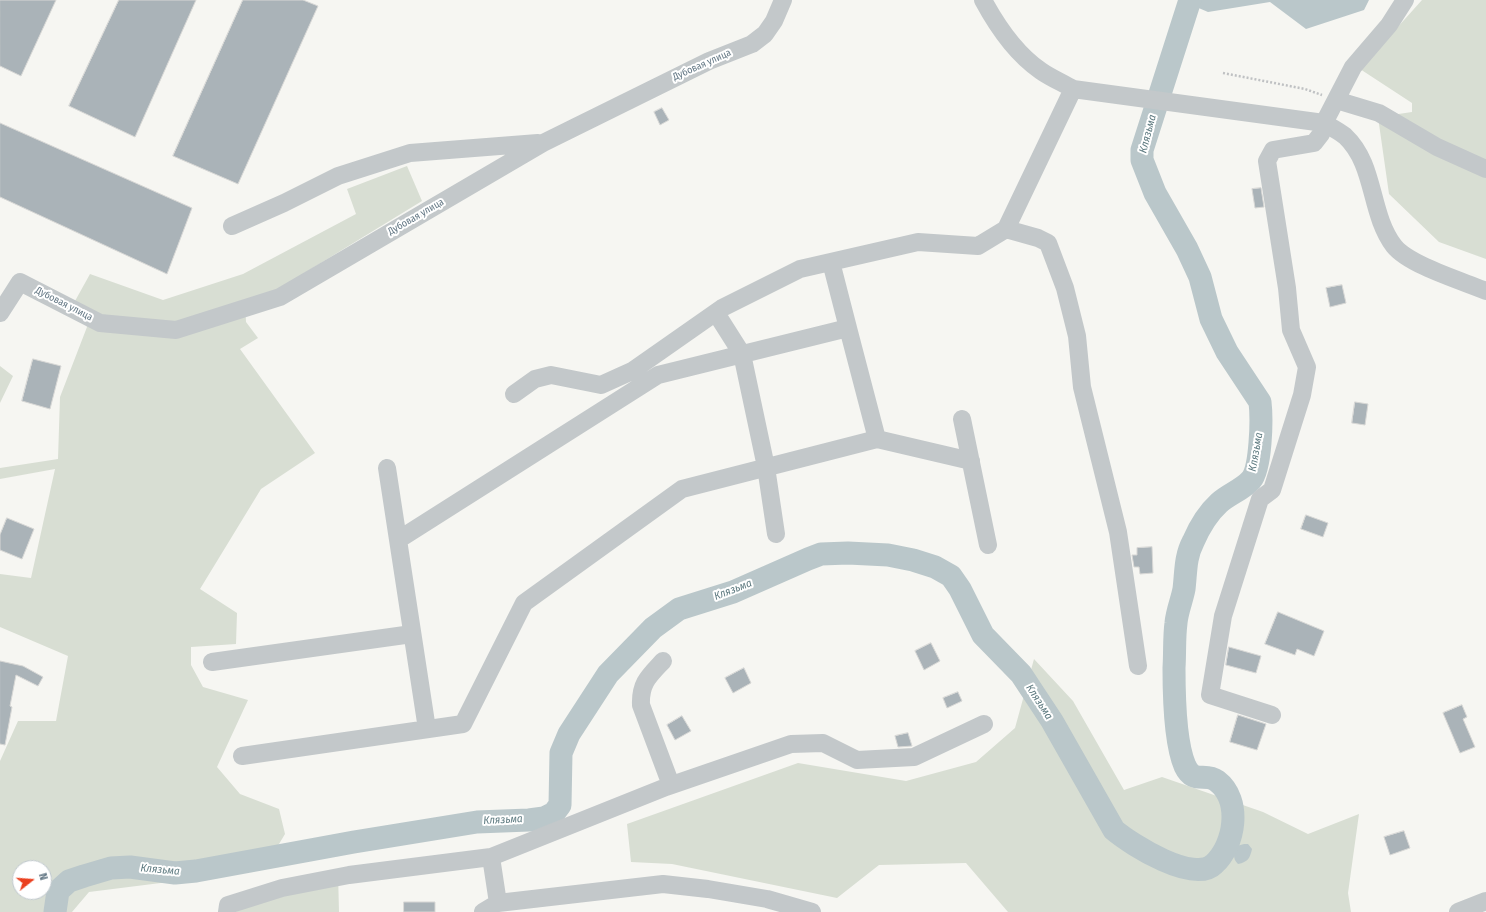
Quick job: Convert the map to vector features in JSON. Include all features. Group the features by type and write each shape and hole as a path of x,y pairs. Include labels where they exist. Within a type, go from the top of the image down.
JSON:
{"street":[{"name":"Дубовая улица","path":"0,313 20,282 100,323 176,330 280,298 543,143 708,60 752,44 765,34 774,21 782,0"},
{"path":"984,0 994,21 1019,52 1041,71 1073,89 1324,123 1344,136 1358,152 1368,175 1380,223 1394,247 1415,262 1486,291"},
{"path":"1272,715 1210,695 1223,616 1260,499 1272,490 1302,395 1307,367 1291,330 1287,288 1267,161 1273,150 1314,143 1321,134 1324,123 1353,67 1389,25 1405,0"},
{"path":"514,394 535,379 552,375 601,385 632,371 716,313 800,269 918,242 978,246 1006,229 1073,89"},
{"path":"1336,100 1379,113 1437,147 1486,169"},
{"path":"232,226 284,203 338,176 410,153 543,143"},
{"path":"1006,229 1038,238 1048,243 1065,288 1077,336 1082,387 1118,532 1138,666"},
{"path":"832,262 876,439"},
{"path":"716,313 742,354 766,467 776,534"},
{"path":"398,540 658,375 848,328"},
{"path":"962,419 988,545"},
{"path":"242,756 463,724 524,603 682,489 876,439 970,461"},
{"path":"387,468 427,729"},
{"path":"212,662 412,634"},
{"path":"663,661 646,678 640,692 641,705 671,785"},
{"path":"227,912 228,905 282,888 349,875 491,857 671,785 791,744 823,744 857,760 914,757 984,724"},
{"path":"491,857 490,908 663,884 708,889 767,899 812,912"},
{"path":"1458,912 1486,901"}],"path":[{"path":"1223,73 1305,89 1336,100"}],"shaded area":[{"path":"1180,0 1369,0 1364,10 1306,29 1270,2 1208,12"},
{"path":"1422,0 1486,0 1486,259 1439,242 1389,194 1378,117 1412,112 1412,103 1360,69"},
{"path":"407,166 422,201 275,291 245,302 246,322 258,338 240,349 315,453 261,489 200,589 237,613 236,644 191,647 191,665 203,687 248,700 217,767 240,794 279,809 285,834 279,844 256,871 89,892 72,912 0,912 0,761 18,721 56,721 68,656 0,627 0,574 31,578 55,469 0,479 0,468 58,459 60,397 87,327 75,301 90,274 163,300 243,274 356,214 347,189"},
{"path":"0,366 13,376 0,403"},
{"path":"1034,659 1073,701 1124,790 1162,777 1263,812 1308,834 1359,814 1348,893 1351,912 1008,912 966,863 879,865 837,898 672,864 631,862 627,824 798,763 906,781 976,762 1015,728"},
{"path":"1248,844 1252,849 1246,861 1238,864 1234,858 1235,851 1237,846"},
{"path":"338,872 339,912 235,912"}],"building":[{"path":"0,0 56,0 21,76 0,66"},
{"path":"119,0 196,0 135,137 69,106"},
{"path":"243,0 303,0 318,6 238,184 173,156"},
{"path":"662,108 669,120 660,125 654,112"},
{"path":"0,123 192,208 167,274 0,197"},
{"path":"1261,188 1264,207 1255,208 1252,189"},
{"path":"1342,285 1346,303 1330,307 1326,288"},
{"path":"33,359 61,366 50,409 22,401"},
{"path":"1355,402 1368,404 1365,425 1352,423"},
{"path":"1306,515 1328,523 1323,537 1301,529"},
{"path":"7,518 34,529 22,559 0,550 0,535"},
{"path":"1152,547 1153,573 1140,574 1139,567 1134,567 1132,555 1137,555 1137,548"},
{"path":"1278,612 1324,631 1314,656 1297,649 1295,655 1265,644"},
{"path":"931,643 940,661 924,670 915,651"},
{"path":"1229,647 1261,656 1256,673 1226,665"},
{"path":"0,661 23,666 43,677 38,686 16,675 5,745 0,744"},
{"path":"744,668 751,683 733,693 725,678"},
{"path":"958,692 962,701 947,708 943,698"},
{"path":"1462,705 1467,717 1463,719 1475,747 1460,753 1443,713"},
{"path":"1238,715 1266,724 1257,750 1230,742"},
{"path":"682,716 691,731 675,740 667,725"},
{"path":"908,733 912,746 898,747 895,736"},
{"path":"1404,831 1410,848 1390,855 1384,837"},
{"path":"404,902 435,902 435,912 404,912"}],"waterway":[{"name":"Клязьма","path":"55,912 58,891 69,881 111,868 130,867 175,873 196,871 354,842 477,822 544,818 554,813 560,805 561,753 569,734 608,674 653,628 679,609 733,592 821,554 848,553 888,555 913,560 935,567 951,576 960,589 983,635 1021,674 1052,721 1114,830 1148,853 1178,866 1192,869 1205,869 1214,864 1227,846 1231,834 1233,811 1230,799 1225,789 1217,781 1208,778 1196,777 1188,772 1185,766 1179,744 1175,704 1175,629 1177,614 1184,589 1188,553 1198,531 1215,507 1251,480 1254,474 1259,455 1261,410 1260,402 1227,352 1211,319 1200,277 1187,249 1155,193 1142,160 1142,150 1190,0"}]}
